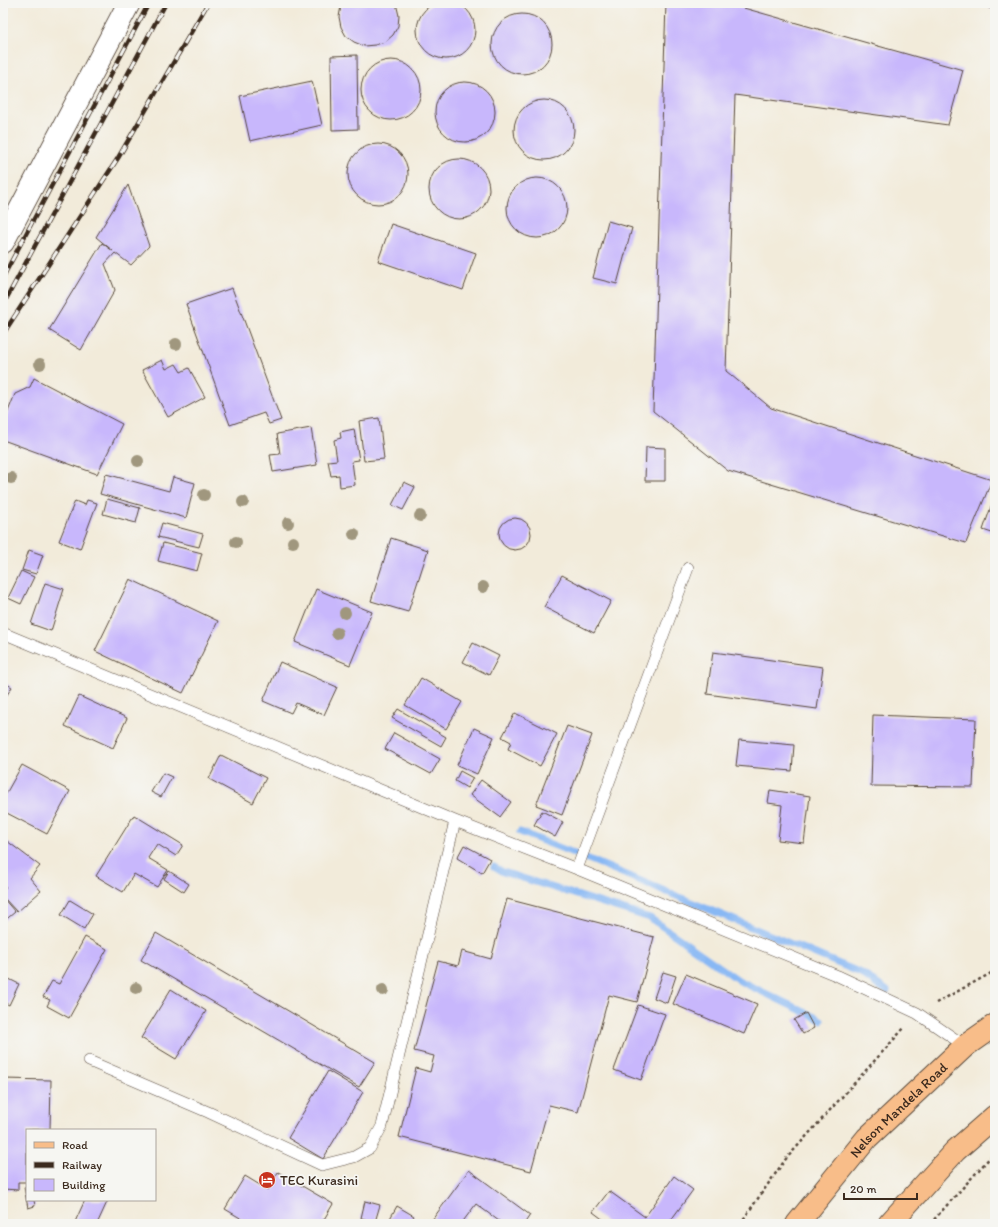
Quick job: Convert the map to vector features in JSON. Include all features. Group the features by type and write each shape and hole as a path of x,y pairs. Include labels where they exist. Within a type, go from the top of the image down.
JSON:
{"main road":[{"name":"Nelson Mandela Road","path":"796,1224 867,1138 965,1046 995,1025"},
{"path":"889,1224 955,1151 995,1116"}],"street":[{"path":"3,242 126,5"}],"lane":[{"path":"576,869 688,568"},
{"path":"3,633 454,821 838,976 917,1013 965,1046"},
{"path":"89,1061 208,1112 322,1165 354,1157 370,1148 382,1126 454,821"}],"path":[{"path":"740,1224 785,1160 917,1013 995,971"},
{"path":"930,1224 995,1152"}],"building":[{"path":"440,1 452,1 467,9 475,24 475,36 467,51 452,59 440,59 425,51 417,36 417,24 425,9"},
{"path":"343,3 396,3 399,16 398,26 393,35 385,42 364,46 354,42 346,36 341,27 339,17"},
{"path":"666,3 726,3 963,70 948,125 735,95 726,371 771,408 992,480 966,543 728,471 653,411"},
{"path":"975,3 995,3 995,10"},
{"path":"522,14 538,19 543,23 547,28 552,44 547,60 543,65 538,69 522,74 506,69 501,65 497,60 492,44 497,28 501,23 506,19"},
{"path":"357,55 358,129 332,130 331,56"},
{"path":"391,60 407,65 412,69 416,74 421,90 416,106 412,111 407,115 391,120 375,115 370,111 366,106 361,90 366,74 370,69 375,65"},
{"path":"312,81 322,125 250,141 240,96"},
{"path":"465,82 481,87 486,91 490,96 495,112 490,128 486,133 481,137 465,142 449,137 444,133 440,128 435,112 440,96 444,91 449,87"},
{"path":"544,100 560,105 565,109 569,114 574,130 569,146 565,151 560,155 544,160 528,155 523,151 519,146 514,130 519,114 523,109 528,105"},
{"path":"378,144 394,149 399,153 403,158 408,174 403,190 399,195 394,199 378,204 362,199 357,195 353,190 348,174 353,158 357,153 362,149"},
{"path":"459,159 475,164 480,168 484,173 489,189 484,205 480,210 475,214 459,219 443,214 438,210 434,205 429,189 434,173 438,168 443,164"},
{"path":"537,178 553,183 558,187 562,192 567,208 562,224 558,229 553,233 537,238 521,233 516,229 512,224 507,208 512,192 516,187 521,183"},
{"path":"128,185 149,246 131,265 115,253 105,264 115,290 81,350 49,330 102,243 113,251 96,237"},
{"path":"608,221 632,228 617,284 593,278"},
{"path":"391,224 476,253 463,290 378,261"},
{"path":"232,288 281,420 269,424 264,413 230,425 186,304"},
{"path":"162,360 166,369 176,364 181,372 189,368 205,397 168,417 142,370"},
{"path":"34,378 122,424 97,474 3,440 3,424 15,394 30,387"},
{"path":"379,418 384,459 364,461 359,421"},
{"path":"311,428 317,465 273,472 270,455 280,454 277,434"},
{"path":"354,429 359,460 352,461 355,485 340,487 339,475 331,476 328,461 337,460 334,440 341,438 340,432"},
{"path":"646,447 665,448 665,481 645,481"},
{"path":"106,474 169,491 173,477 195,483 186,518 100,494"},
{"path":"404,482 415,487 403,510 392,505"},
{"path":"995,495 995,534 983,530"},
{"path":"107,499 140,508 136,523 103,514"},
{"path":"87,500 97,503 80,549 59,541 75,501 85,505"},
{"path":"512,518 518,518 528,525 531,534 530,540 524,547 518,550 512,550 502,543 499,537 499,531 506,521"},
{"path":"162,523 203,534 199,547 158,537"},
{"path":"391,538 428,550 408,612 371,601"},
{"path":"163,543 202,553 197,571 158,561"},
{"path":"29,550 43,555 36,574 22,570"},
{"path":"21,571 34,577 21,604 8,598"},
{"path":"562,575 611,601 594,633 544,607"},
{"path":"130,579 218,621 183,693 95,651"},
{"path":"45,583 64,589 51,631 31,624"},
{"path":"316,589 372,612 350,665 295,642"},
{"path":"473,643 499,656 489,675 463,662"},
{"path":"713,652 823,667 817,709 707,694"},
{"path":"280,662 337,687 324,715 296,703 291,713 263,701"},
{"path":"421,678 462,702 446,729 405,705"},
{"path":"3,682 12,687 3,701"},
{"path":"79,696 127,718 113,748 65,726"},
{"path":"398,709 446,737 441,746 392,718"},
{"path":"515,713 557,734 540,766 508,749 511,742 502,737"},
{"path":"873,715 976,719 973,787 871,786"},
{"path":"567,726 592,735 562,815 536,805"},
{"path":"474,728 494,737 477,774 457,765"},
{"path":"394,733 440,759 431,774 385,749"},
{"path":"739,740 794,745 792,771 736,766"},
{"path":"221,755 266,778 253,803 209,779"},
{"path":"22,765 70,791 47,834 3,811 3,799"},
{"path":"460,771 473,778 467,788 455,781"},
{"path":"163,773 172,777 161,797 151,792"},
{"path":"481,780 511,802 500,817 470,795"},
{"path":"770,790 810,796 804,843 778,840 782,805 768,803"},
{"path":"542,811 563,822 555,837 534,825"},
{"path":"134,815 183,845 176,856 157,844 148,858 168,870 157,887 134,874 123,892 96,876"},
{"path":"3,838 40,866 30,878 41,891 17,912 3,897 3,889 6,887 3,884"},
{"path":"464,845 490,859 482,873 457,858"},
{"path":"169,871 189,884 184,892 164,879"},
{"path":"3,898 15,912 3,922"},
{"path":"507,899 654,937 637,1002 609,995 578,1112 549,1105 531,1171 399,1137 416,1068 430,1072 434,1056 414,1051 438,961 458,966 462,951 491,959"},
{"path":"70,900 93,914 84,929 61,915"},
{"path":"156,933 375,1062 359,1087 141,960"},
{"path":"85,937 107,949 69,1018 47,1006 50,1000 43,997 52,981 59,984"},
{"path":"663,972 676,976 667,1003 654,998"},
{"path":"686,974 757,1004 744,1034 673,1004"},
{"path":"3,976 19,984 9,1005 3,1002"},
{"path":"171,989 206,1011 176,1059 141,1038"},
{"path":"638,1005 665,1014 641,1080 614,1070"},
{"path":"806,1013 814,1028 803,1034 794,1020"},
{"path":"328,1071 363,1092 323,1159 288,1138"},
{"path":"3,1079 51,1080 50,1129 26,1129 26,1182 18,1182 18,1190 3,1189"},
{"path":"469,1170 530,1215 524,1224 503,1224 476,1204 461,1224 429,1224"},
{"path":"278,1172 333,1204 323,1221 329,1224 246,1224 247,1222 225,1209 245,1176 268,1190"},
{"path":"674,1176 693,1190 668,1224 609,1224 593,1212 609,1191 645,1217"},
{"path":"26,1186 26,1198 24,1187"},
{"path":"27,1201 34,1201 35,1206 28,1208"},
{"path":"85,1201 108,1201 97,1224 74,1224"},
{"path":"365,1201 380,1205 375,1222 361,1218"},
{"path":"397,1206 414,1216 409,1224 392,1224 388,1222"}],"waterway":[{"path":"520,832 861,973 887,991"},
{"path":"494,867 503,872 650,918 740,981 821,1020"}],"railway":[{"path":"3,277 149,3"},
{"path":"3,305 166,3"},
{"path":"3,334 118,158 208,3"}],"place":[{"name":"TEC Kurasini","path":"267,1180"}]}
